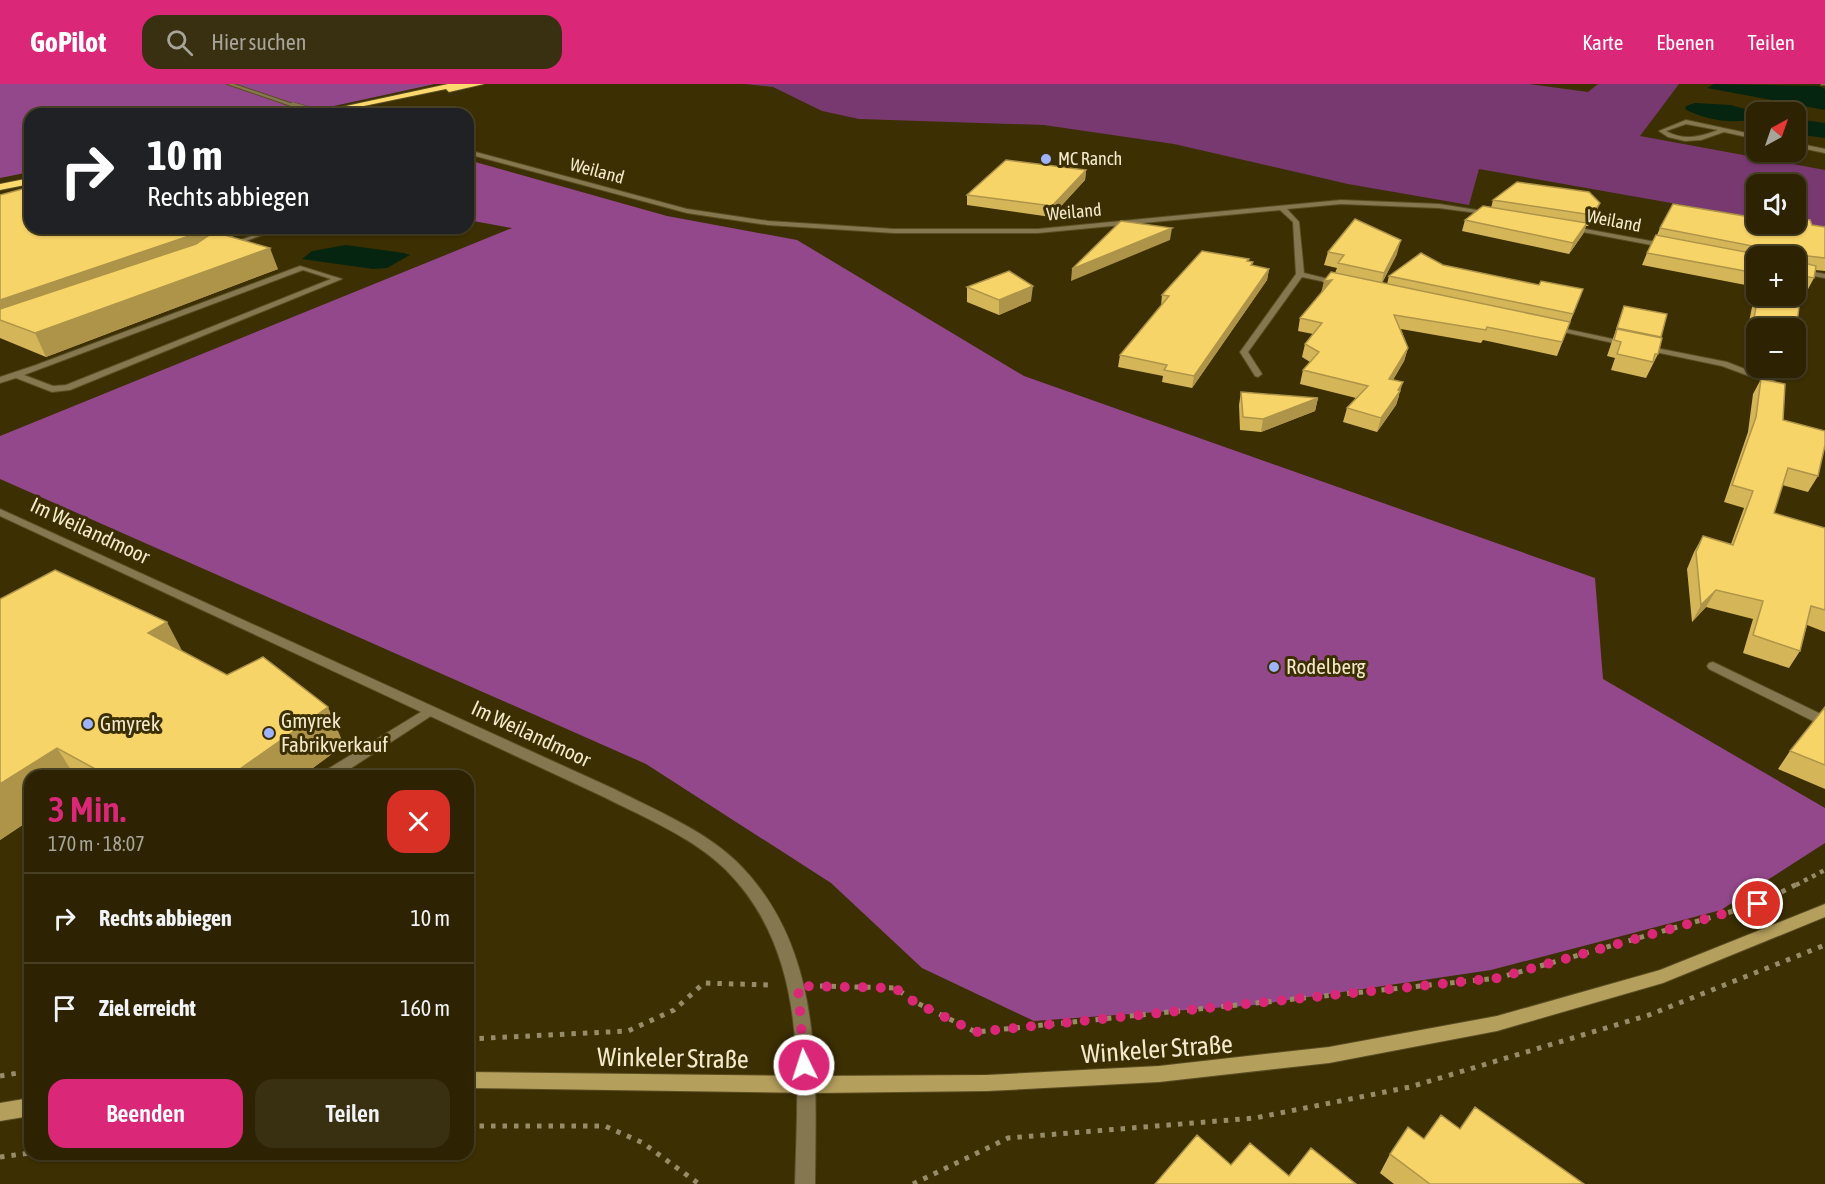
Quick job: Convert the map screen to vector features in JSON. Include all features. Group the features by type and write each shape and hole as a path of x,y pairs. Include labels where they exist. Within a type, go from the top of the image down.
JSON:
{"highway":[{"path":"342,108 459,84"},
{"path":"365,108 480,84"},
{"path":"0,181 24,176"},
{"path":"0,187 24,182"}],"street":[{"path":"229,84 304,108"},
{"path":"1724,130 1701,140 1671,136 1662,131 1686,122 1724,130 1746,135"},
{"path":"1806,147 1825,151"},
{"name":"Weiland","path":"474,155 687,211 768,223 894,231 1038,231 1341,202 1439,206 1507,216"},
{"path":"1258,374 1244,352 1300,274 1296,222 1283,209"},
{"name":"Weiland","path":"1564,227 1677,248"},
{"path":"219,250 262,234"},
{"path":"0,380 15,374 39,368 303,268 338,279 67,388 52,389 15,374"},
{"path":"1806,273 1825,276"},
{"path":"1300,274 1346,284"},
{"path":"1541,325 1724,364 1771,381"},
{"name":"Im Weilandmoor","path":"0,512 609,793 694,838 731,866 760,899 786,943 798,986 806,1085 805,1184"},
{"path":"1713,666 1825,722"},
{"path":"337,770 429,711"},
{"name":"Winkeler Straße","path":"474,1080 806,1085 1034,1083 1166,1076 1274,1065 1394,1047 1518,1021 1643,985 1758,942 1825,910"},
{"path":"0,1112 24,1108"}],"path":[{"path":"474,1039 628,1031 674,1010 704,983 895,988 916,1003 976,1032 1498,978 1758,904 1825,870"},
{"path":"913,1184 1008,1138 1256,1118 1410,1087 1649,1016 1825,945"},
{"path":"0,1076 24,1072"},
{"path":"474,1126 605,1126 643,1143 699,1184"},
{"path":"0,1157 24,1153"}],"shaded area":[{"path":"0,84 435,84 325,108 24,108 24,173 0,178"},
{"path":"744,84 1529,84 1588,92 1598,84 1679,84 1640,136 1746,155 1746,162 1781,162 1825,170 1825,230 1806,226 1806,174 1746,174 1746,216 1479,169 1469,205 1348,184 1174,144 1044,125 859,119 822,111 773,87"},
{"path":"1714,84 1819,86 1825,89 1825,110 1806,106 1806,102 1782,102 1707,88"},
{"path":"1695,103 1731,105 1746,109 1746,120 1730,121 1701,116 1685,109 1686,106"},
{"path":"1806,120 1825,123 1825,138 1806,135"},
{"path":"474,162 667,216 797,240 1024,376 1595,578 1603,679 1825,808 1825,843 1721,910 1491,970 1255,1005 1034,1021 922,968 831,883 646,764 0,479 0,436 512,228 474,221"},
{"path":"346,245 410,255 387,268 373,269 302,259 312,251"}],"building":[{"path":"1006,160 1086,170 1052,206 967,195"},
{"path":"1517,182 1589,192 1600,203 1592,215 1493,200"},
{"path":"24,189 24,234 193,234 0,300 0,195"},
{"path":"1673,204 1746,216 1746,234 1806,234 1806,219 1810,220 1812,225 1825,227 1825,258 1806,256 1806,246 1753,246 1660,228"},
{"path":"1483,206 1587,223 1573,243 1465,220"},
{"path":"1355,219 1401,240 1384,273 1338,263 1344,255 1328,252"},
{"path":"1121,221 1172,228 1072,269"},
{"path":"211,234 221,234 270,248 35,333 0,320 0,309 196,244"},
{"path":"1656,235 1746,252 1746,271 1647,253"},
{"path":"1202,251 1249,259 1247,261 1253,262 1251,265 1269,269 1194,376 1164,370 1167,365 1120,355 1169,296 1162,295"},
{"path":"1421,253 1443,265 1539,285 1541,281 1583,289 1573,314 1389,276"},
{"path":"1806,264 1816,266 1814,278 1806,277"},
{"path":"1009,271 1033,286 999,300 967,287"},
{"path":"1331,272 1570,322 1562,342 1487,327 1486,330 1394,315 1408,348 1389,379 1403,382 1398,390 1400,391 1381,418 1347,408 1368,386 1303,370 1319,352 1305,344 1322,323 1300,318 1332,280 1324,281"},
{"path":"1624,306 1667,314 1661,337 1617,328"},
{"path":"1756,306 1799,306 1798,318 1754,318"},
{"path":"1617,329 1662,338 1658,354 1655,354 1653,362 1617,354 1621,342 1614,340"},
{"path":"1761,379 1785,384 1783,420 1825,431 1825,445 1818,476 1788,468 1774,513 1825,528 1825,610 1811,606 1800,651 1753,635 1763,601 1716,590 1701,605 1696,552 1703,536 1733,545 1753,491 1732,485 1756,417"},
{"path":"1241,392 1318,398 1263,419 1243,417"},
{"path":"55,570 167,622 148,633 227,675 263,657 328,707 239,770 97,770 57,748 0,784 0,599"},
{"path":"1825,707 1825,765 1790,751"},
{"path":"1475,1107 1584,1184 1430,1184 1390,1154 1408,1127 1424,1139 1441,1115 1460,1129"},
{"path":"1197,1135 1231,1165 1250,1143 1289,1176 1311,1148 1356,1184 1155,1184"}],"place":[{"name":"MC Ranch","path":"1046,159"},
{"name":"Rodelberg","path":"1274,667"},
{"name":"Gmyrek","path":"88,724"},
{"name":"Gmyrek Fabrikverkauf","path":"269,733"}],"route":[{"path":"804,1065 798,986 895,988 916,1003 976,1032 1498,978 1758,904"}]}
